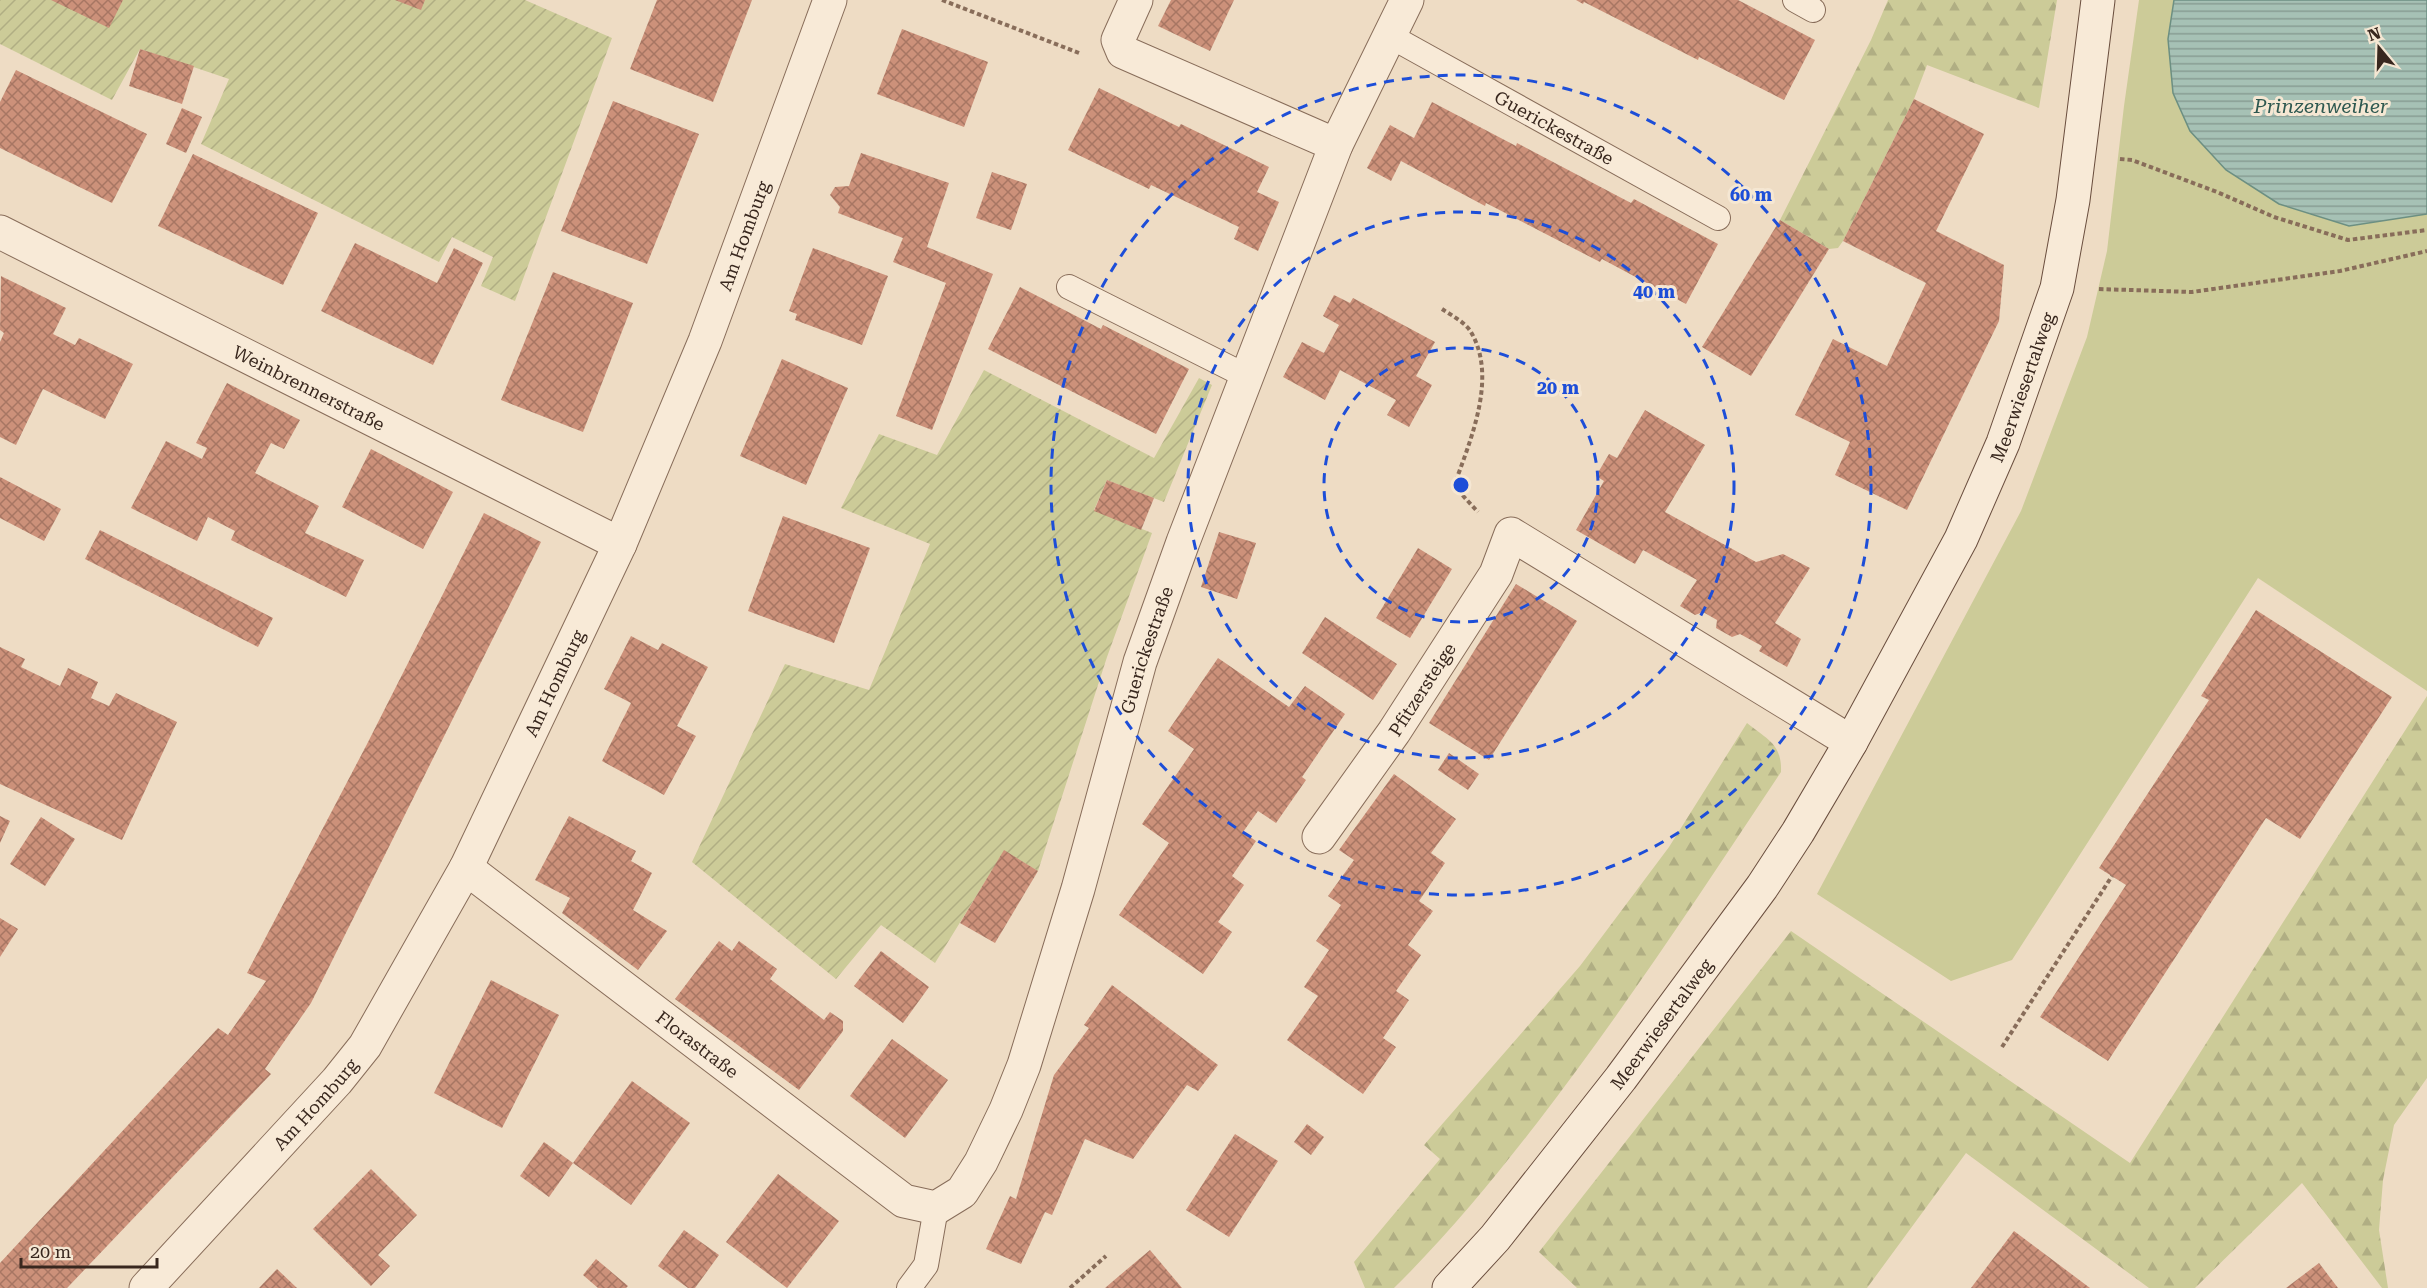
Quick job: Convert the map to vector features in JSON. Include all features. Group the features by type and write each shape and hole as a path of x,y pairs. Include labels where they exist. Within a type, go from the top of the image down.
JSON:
{"street":[{"name":"Am Homburg","path":"147,1288 337,1081 365,1046 466,868 620,544 705,341 830,0"},
{"path":"1136,0 1119,40 1123,52 1336,145"},
{"name":"Guerickestraße","path":"936,1208 962,1192 981,1162 1024,1065 1078,889 1140,662 1246,376 1336,145 1407,0"},
{"name":"Meerwiesertalweg","path":"1449,1288 1495,1238 1621,1078 1762,887 1798,832 1851,742 1961,538 2003,443 2057,288 2073,200 2098,0"},
{"name":"Weinbrennerstraße","path":"0,232 620,544"},
{"name":"Pfitzersteige","path":"1319,837 1394,732 1496,574 1511,534 1851,742"},
{"name":"Florastraße","path":"466,868 904,1201 936,1208"}],"lane":[{"name":"Guerickestraße","path":"1390,36 1718,218"},
{"path":"1069,287 1246,376"},
{"path":"909,1288 926,1265 936,1208"}],"path":[{"path":"942,0 1102,61 1123,52"},
{"path":"2113,158 2132,160 2217,192 2274,217 2348,240 2427,230"},
{"path":"2096,289 2192,292 2340,271 2427,250"},
{"path":"1442,309 1471,331 1484,368 1476,422 1454,486 1474,509"},
{"path":"2002,1047 2112,876"},
{"path":"1070,1288 1106,1256"}],"green space":[{"path":"0,0 525,0 612,38 515,301 481,286 493,257 452,237 439,262 201,144 229,79 140,49 112,100 0,44"},
{"path":"1888,0 2057,0 2039,108 1927,65 1914,99 1843,241 1838,248 1829,249 1780,220 1871,40"},
{"path":"2139,0 2427,0 2427,691 2258,578 2012,960 1951,981 1817,894 2021,511 2087,337 2107,251"},
{"path":"984,370 1154,458 1199,378 1212,385 1164,502 1107,480 1094,510 1152,533 1107,657 1038,871 1004,851 935,963 881,925 836,979 692,862 785,664 869,690 930,544 841,508 879,434 937,455"},
{"path":"2427,696 2427,1078 2394,1125 2383,1180 2379,1230 2388,1288 2382,1288 2302,1183 2195,1288 2149,1288 1966,1153 1867,1288 1577,1288 1539,1252 1791,931 2130,1163"},
{"path":"1747,723 1772,743 1779,755 1781,772 1692,906 1632,994 1569,1080 1468,1208 1394,1288 1365,1288 1354,1262 1440,1159 1424,1145 1580,966 1669,847"}],"water":[{"name":"Prinzenweiher","path":"2174,0 2427,0 2427,214 2349,226 2279,204 2226,170 2190,131 2173,93 2168,39"}],"building":[{"path":"51,0 123,0 109,28"},
{"path":"395,0 425,0 421,10"},
{"path":"657,0 752,0 713,102 630,69"},
{"path":"1171,0 1234,0 1210,51 1158,26"},
{"path":"1576,0 1738,0 1815,40 1784,100 1699,57 1698,60"},
{"path":"902,29 988,62 964,127 877,94"},
{"path":"140,49 194,66 182,104 129,86"},
{"path":"16,70 147,134 112,203 0,148 0,102"},
{"path":"1099,88 1179,127 1181,124 1269,167 1257,192 1279,202 1258,251 1234,239 1239,227 1151,185 1149,189 1068,150"},
{"path":"1914,99 1984,134 1936,231 2004,265 1999,321 1907,510 1835,475 1850,442 1795,415 1833,339 1887,366 1926,283 1843,241"},
{"path":"613,101 699,134 647,264 561,231"},
{"path":"1432,102 1516,146 1517,143 1631,203 1634,199 1718,244 1686,304 1602,259 1600,262 1486,203 1485,206 1401,161 1391,181 1367,168 1390,125 1414,138"},
{"path":"182,108 202,117 186,153 166,144"},
{"path":"861,153 949,183 927,247 993,274 932,430 896,416 946,283 893,262 903,238 838,213 840,207 830,195 835,187 849,186"},
{"path":"193,154 318,213 283,285 158,226"},
{"path":"992,172 1027,184 1011,230 976,218"},
{"path":"1780,220 1829,249 1751,376 1702,347"},
{"path":"355,243 437,283 454,248 483,263 433,365 321,311"},
{"path":"813,248 888,276 862,345 795,320 797,314 789,311"},
{"path":"553,272 633,303 583,432 501,400"},
{"path":"1,276 66,308 53,334 75,345 79,338 133,364 105,419 43,389 16,445 0,437 0,342 4,333 0,330"},
{"path":"1020,287 1101,329 1103,325 1189,369 1156,434 988,349"},
{"path":"1334,295 1350,303 1353,298 1435,342 1416,376 1432,385 1409,427 1387,415 1396,400 1340,370 1325,400 1283,377 1302,342 1324,353 1339,325 1323,316"},
{"path":"782,359 848,388 806,485 740,456"},
{"path":"227,383 300,420 284,449 271,443 255,473 319,506 305,533 364,560 346,597 231,540 235,531 208,517 197,541 131,508 166,441 202,459 207,448 196,443"},
{"path":"1645,410 1705,445 1665,512 1756,562 1783,554 1810,568 1775,623 1801,639 1787,667 1759,651 1762,646 1740,634 1732,637 1716,628 1717,620 1703,612 1695,615 1680,606 1697,580 1643,550 1635,564 1576,530 1604,481 1596,476 1609,454 1617,458"},
{"path":"371,449 453,492 423,549 342,507"},
{"path":"0,477 61,509 44,541 0,518"},
{"path":"1107,480 1154,498 1141,530 1094,511"},
{"path":"484,513 541,542 311,1003 265,1069 271,1074 67,1288 0,1288 0,1263 218,1028 228,1035 266,981 247,973 366,746"},
{"path":"783,516 870,548 834,643 748,611"},
{"path":"100,530 273,618 258,647 85,559"},
{"path":"1219,532 1256,543 1237,599 1201,587"},
{"path":"1418,548 1452,569 1410,638 1376,618"},
{"path":"1516,584 1577,621 1489,760 1429,723"},
{"path":"2256,610 2392,697 2300,839 2266,818 2108,1061 2040,1017 2126,885 2099,868 2209,700 2201,696"},
{"path":"1325,617 1397,664 1373,700 1302,653"},
{"path":"631,636 658,650 662,643 708,667 677,726 696,736 664,795 602,761 631,703 604,689"},
{"path":"0,647 25,659 21,667 60,686 68,668 98,682 91,698 109,706 116,693 177,722 122,840 0,784"},
{"path":"1218,658 1289,707 1305,686 1345,714 1302,777 1306,780 1276,823 1258,811 1243,832 1256,841 1232,876 1244,885 1218,922 1232,932 1203,974 1119,915 1169,843 1142,824 1194,749 1168,731"},
{"path":"1449,753 1479,774 1468,790 1438,770"},
{"path":"1394,774 1456,819 1431,853 1445,863 1419,901 1433,911 1408,945 1421,955 1396,991 1409,1000 1383,1038 1396,1047 1363,1094 1287,1040 1318,996 1304,987 1329,950 1316,941 1341,905 1328,896 1354,860 1339,850"},
{"path":"0,816 10,821 0,843"},
{"path":"569,816 636,851 631,861 652,873 633,910 667,931 638,970 562,913 570,898 535,880"},
{"path":"41,817 75,839 45,886 10,864"},
{"path":"1004,850 1038,871 995,943 960,923"},
{"path":"0,918 18,929 0,957"},
{"path":"719,941 732,951 739,941 777,969 770,979 824,1020 830,1012 843,1021 843,1031 799,1090 675,999"},
{"path":"881,951 929,987 903,1023 854,986"},
{"path":"491,980 559,1015 502,1128 434,1093"},
{"path":"1112,985 1218,1065 1198,1091 1187,1085 1133,1159 1085,1139 1052,1215 1045,1212 1021,1264 986,1249 1010,1196 1016,1199 1054,1075 1089,1028 1084,1025"},
{"path":"892,1039 948,1080 905,1138 850,1096"},
{"path":"632,1081 690,1123 631,1205 573,1163"},
{"path":"1307,1124 1324,1137 1311,1155 1294,1142"},
{"path":"1235,1134 1278,1161 1229,1237 1186,1210"},
{"path":"544,1142 573,1163 549,1197 520,1176"},
{"path":"371,1169 417,1215 378,1255 390,1266 371,1286 313,1229"},
{"path":"778,1174 839,1221 787,1288 726,1242"},
{"path":"684,1230 719,1255 695,1288 688,1288 658,1266"},
{"path":"2014,1231 2090,1288 1971,1288"},
{"path":"1150,1250 1182,1288 1105,1288 1119,1276"},
{"path":"596,1259 628,1286 626,1288 598,1288 583,1275"},
{"path":"2319,1263 2338,1288 2286,1288"},
{"path":"277,1269 297,1288 259,1288"}]}
